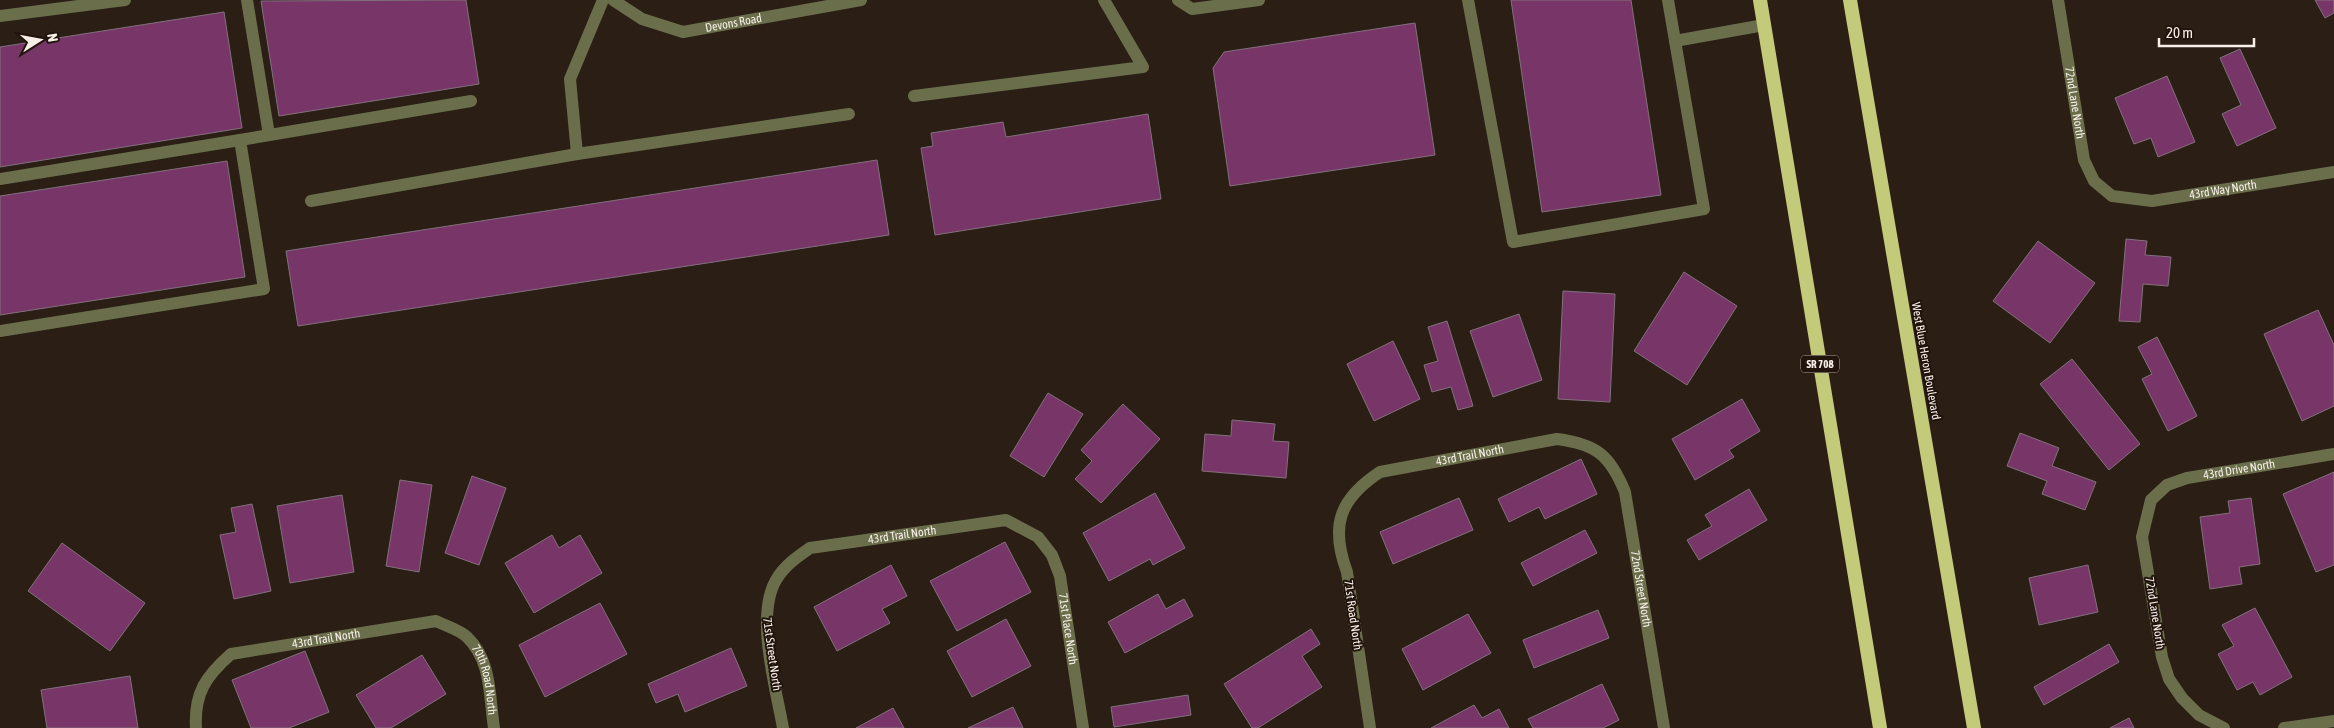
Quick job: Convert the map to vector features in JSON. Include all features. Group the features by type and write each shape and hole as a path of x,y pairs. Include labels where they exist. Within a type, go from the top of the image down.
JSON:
{"highway":[{"name":"SR 708","path":"1760,0 1880,728"},
{"name":"West Blue Heron Boulevard","path":"1850,0 1974,728"}],"street":[{"path":"0,16 125,0"},
{"path":"247,0 269,135"},
{"path":"577,154 570,79 603,0"},
{"name":"Devons Road","path":"613,0 642,19 683,32 861,0"},
{"path":"914,96 1143,67 1104,0"},
{"path":"1178,0 1192,9 1259,0"},
{"path":"1468,0 1513,242 1704,209 1668,0"},
{"name":"72nd Lane North","path":"2058,0 2084,160 2094,181 2112,196"},
{"path":"1675,41 1764,25"},
{"path":"0,179 471,101"},
{"path":"311,201 577,154 849,114"},
{"path":"0,331 264,289 240,140"},
{"name":"43rd Way North","path":"2112,196 2152,201 2334,172"},
{"name":"43rd Trail North","path":"1346,503 1360,484 1380,472 1389,470 1557,439 1581,442 1602,455"},
{"name":"43rd Drive North","path":"2151,500 2167,485 2187,478 2334,454"},
{"name":"72nd Street North","path":"1602,455 1617,472 1625,492 1664,728"},
{"name":"72nd Lane North","path":"2151,500 2142,536 2162,657 2169,679 2182,698 2199,715 2224,728"},
{"name":"71st Road North","path":"1346,503 1338,528 1339,551 1347,572 1370,728"},
{"name":"43rd Trail North","path":"776,580 790,562 810,548 1006,520 1038,537"},
{"name":"71st Place North","path":"1038,537 1052,555 1060,576 1082,728"},
{"name":"71st Street North","path":"776,580 766,612 783,728"},
{"name":"43rd Trail North","path":"196,728 196,712 201,690 213,670 231,654 436,622 466,636"},
{"name":"70th Road North","path":"466,636 480,653 488,674 494,728"},
{"path":"2284,728 2334,721"}],"building":[{"path":"466,0 479,84 279,116 261,1"},
{"path":"1511,0 1631,0 1661,195 1542,212"},
{"path":"2315,0 2334,0 2334,13 2325,18"},
{"path":"224,12 242,128 0,167 0,47"},
{"path":"1415,23 1435,155 1230,186 1213,68 1224,52"},
{"path":"2240,49 2276,128 2237,146 2222,114 2241,105 2220,58"},
{"path":"2167,76 2195,142 2158,157 2151,138 2134,144 2115,98"},
{"path":"1148,114 1161,199 935,235 921,148 933,146 931,133 1003,122 1006,137"},
{"path":"877,160 889,235 298,326 286,251"},
{"path":"227,161 245,277 0,315 0,196"},
{"path":"2126,239 2147,241 2145,255 2171,257 2168,286 2143,284 2140,322 2119,321"},
{"path":"2038,241 2095,283 2050,343 1993,301"},
{"path":"1684,272 1737,306 1687,385 1634,351"},
{"path":"1563,291 1615,294 1610,402 1558,399"},
{"path":"2318,310 2334,345 2334,406 2302,421 2264,334"},
{"path":"1519,314 1542,380 1493,397 1470,331"},
{"path":"1447,321 1473,406 1458,410 1451,387 1432,392 1424,365 1438,361 1428,327"},
{"path":"2157,337 2197,416 2168,431 2142,379 2152,374 2138,347"},
{"path":"1393,341 1420,399 1374,421 1347,364"},
{"path":"2072,359 2140,444 2109,470 2040,384"},
{"path":"1048,393 1083,414 1044,477 1010,456"},
{"path":"1742,399 1760,431 1729,450 1734,457 1695,480 1672,439"},
{"path":"1123,404 1160,439 1101,503 1075,479 1092,461 1081,450"},
{"path":"1232,420 1275,424 1273,441 1289,442 1286,478 1202,471 1205,434 1231,436"},
{"path":"2020,433 2059,448 2052,466 2096,482 2085,510 2042,494 2047,481 2007,466"},
{"path":"1581,459 1597,494 1545,519 1539,507 1509,522 1498,499"},
{"path":"2334,472 2334,565 2316,572 2283,494"},
{"path":"472,476 506,488 479,565 445,553"},
{"path":"400,480 432,485 419,572 386,566"},
{"path":"1749,489 1767,520 1699,560 1687,540 1712,526 1705,515"},
{"path":"1155,493 1185,548 1153,565 1150,559 1109,581 1083,533"},
{"path":"342,495 354,572 290,583 277,506"},
{"path":"1459,498 1473,530 1393,564 1380,532"},
{"path":"2251,498 2260,564 2239,567 2242,584 2210,589 2200,517 2230,513 2228,501"},
{"path":"252,504 271,591 234,599 220,535 236,532 231,508"},
{"path":"1585,530 1597,553 1533,586 1521,563"},
{"path":"552,535 559,548 580,535 602,573 534,613 505,563"},
{"path":"1005,542 1031,592 957,631 930,581"},
{"path":"62,543 145,603 110,651 28,591"},
{"path":"891,565 907,596 882,609 890,623 837,651 814,607"},
{"path":"2088,565 2098,612 2039,625 2029,578"},
{"path":"1158,594 1166,609 1184,599 1193,616 1125,653 1108,622"},
{"path":"600,603 627,654 545,697 519,645"},
{"path":"2255,608 2292,677 2260,695 2253,682 2237,690 2218,654 2234,646 2222,625"},
{"path":"1598,610 1609,638 1534,668 1523,640"},
{"path":"1468,614 1491,653 1423,690 1402,649"},
{"path":"1006,619 1031,666 972,697 947,651"},
{"path":"1311,629 1320,644 1302,656 1322,687 1258,728 1252,728 1224,684"},
{"path":"2109,644 2119,662 2044,705 2034,687"},
{"path":"731,648 747,686 685,712 678,694 656,703 648,684"},
{"path":"305,651 329,712 289,728 251,728 232,680"},
{"path":"422,655 446,694 391,728 376,728 356,695"},
{"path":"130,676 138,728 47,728 41,690"},
{"path":"1602,684 1619,720 1603,728 1533,728 1528,719"},
{"path":"1188,695 1191,715 1114,727 1111,707"},
{"path":"1474,705 1482,718 1499,709 1509,728 1431,728"},
{"path":"1013,707 1023,728 968,728"},
{"path":"893,708 904,728 856,728"},
{"path":"2129,718 2134,728 2110,728"}]}
